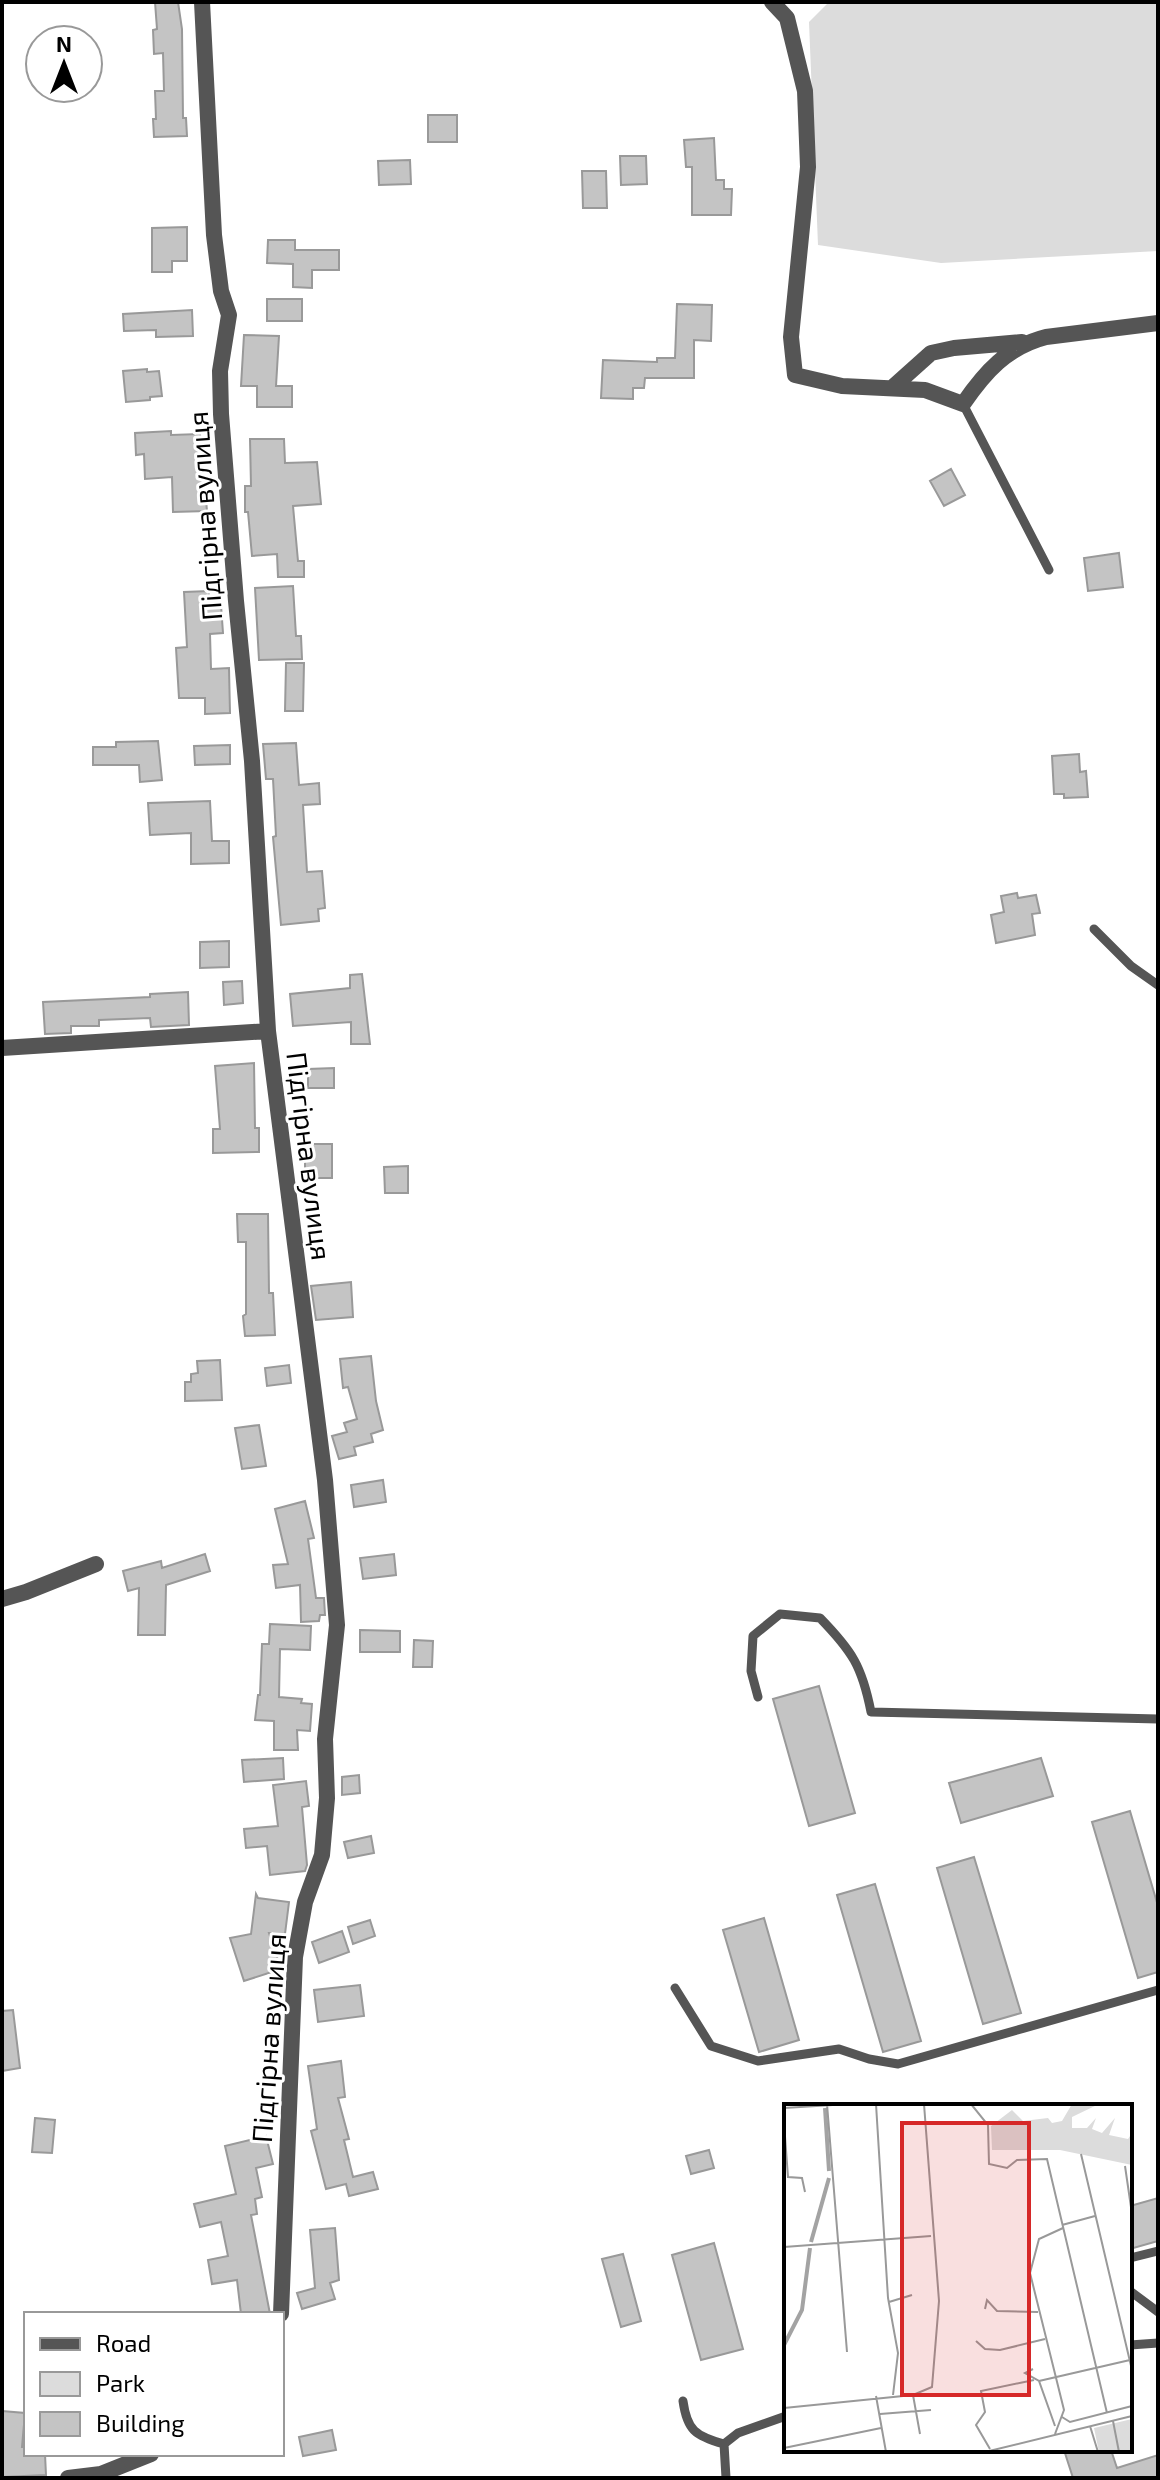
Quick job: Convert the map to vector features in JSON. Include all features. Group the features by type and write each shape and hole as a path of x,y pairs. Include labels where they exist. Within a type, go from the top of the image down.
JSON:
{"street":[{"name":"Підгірна вулиця","path":"202,2 214,235 221,291 229,315 220,371 221,414 252,761 268,1031 325,1480 337,1625 325,1739 327,1798 322,1855 305,1902 295,1957 281,2312"},
{"path":"772,2 787,18 805,91 808,167 791,337 795,375 842,386 925,390 963,404 980,378 1004,355 1029,341"},
{"path":"893,387 931,353 1158,323"},
{"path":"2,1048 268,1031"},
{"path":"2,1599 96,1564"},
{"path":"68,2478 102,2476 147,2456"}],"lane":[{"path":"963,404 1049,570"},
{"path":"1094,929 1131,966 1158,985"},
{"path":"758,1697 751,1671 753,1636 780,1614 820,1618 849,1648 865,1681 871,1712 1158,1719"},
{"path":"675,1988 711,2046 758,2061 839,2049 898,2064 1158,1990"},
{"path":"1132,2258 1158,2251"},
{"path":"1132,2292 1158,2312"},
{"path":"1132,2345 1158,2343"},
{"path":"683,2401 686,2422 704,2438 724,2444"},
{"path":"724,2444 738,2433 784,2417"},
{"path":"724,2444 726,2478"}],"green space":[{"path":"829,2 1158,2 1158,251 941,263 818,245 809,22"}],"building":[{"path":"155,2 178,2 182,29 183,118 186,118 187,136 154,137 155,91 164,91 163,53 154,54 153,30 157,29"},
{"path":"428,115 457,115 457,142 428,142"},
{"path":"714,138 716,180 724,180 724,189 732,189 731,215 692,215 692,167 686,167 684,140"},
{"path":"620,156 646,156 647,184 621,185"},
{"path":"410,160 411,184 379,185 378,161"},
{"path":"582,171 606,171 607,208 583,208"},
{"path":"187,227 187,261 172,261 172,272 152,272 152,228"},
{"path":"268,240 295,240 295,250 339,250 339,270 312,270 312,288 293,287 293,264 267,263"},
{"path":"267,299 302,299 302,321 267,321"},
{"path":"677,304 712,305 711,341 694,340 694,378 645,378 644,388 633,388 633,399 601,398 603,360 657,362 657,358 675,358"},
{"path":"192,310 193,336 156,337 156,330 124,331 123,314"},
{"path":"244,335 279,336 276,386 292,386 292,407 257,407 257,386 241,386"},
{"path":"147,369 147,372 159,371 162,396 126,402 123,371"},
{"path":"171,431 171,435 200,434 207,511 173,512 172,477 145,479 144,454 136,455 135,433"},
{"path":"250,439 284,439 285,463 317,462 321,504 293,506 298,561 304,561 304,577 278,577 277,554 252,556 248,512 245,512 245,486 251,486"},
{"path":"951,469 965,495 944,506 930,481"},
{"path":"1119,553 1123,587 1088,591 1084,558"},
{"path":"293,586 296,636 301,636 302,659 259,660 255,588"},
{"path":"209,591 213,606 221,605 223,633 210,634 211,669 229,668 230,713 205,714 205,698 179,698 176,648 187,647 184,592"},
{"path":"286,663 304,663 303,711 285,711"},
{"path":"158,741 162,780 140,782 139,765 93,765 93,747 116,747 116,742"},
{"path":"296,743 299,785 319,783 320,804 303,805 307,872 322,871 325,908 318,909 319,921 281,925 273,837 276,836 273,779 266,779 263,744"},
{"path":"230,745 230,764 195,765 194,746"},
{"path":"1079,754 1080,772 1086,771 1088,797 1064,798 1064,794 1054,794 1052,756"},
{"path":"210,801 212,841 229,841 229,863 191,864 191,833 150,835 148,803"},
{"path":"1017,893 1018,898 1036,895 1040,913 1032,914 1035,935 996,943 991,915 1004,912 1001,896"},
{"path":"229,941 229,967 200,968 200,942"},
{"path":"362,974 370,1044 351,1044 351,1022 293,1026 290,994 350,988 350,975"},
{"path":"242,981 243,1003 224,1005 223,982"},
{"path":"188,992 189,1025 151,1027 150,1018 99,1020 99,1026 71,1026 71,1033 45,1034 43,1002"},
{"path":"254,1063 255,1128 259,1128 259,1152 213,1153 213,1129 220,1129 215,1066"},
{"path":"334,1068 334,1088 308,1088 308,1069"},
{"path":"305,1144 332,1144 332,1178 305,1178"},
{"path":"408,1166 408,1193 385,1193 384,1167"},
{"path":"237,1214 268,1214 269,1293 273,1293 275,1335 245,1336 246,1242 238,1242"},
{"path":"351,1282 353,1317 316,1320 311,1286"},
{"path":"371,1356 383,1430 371,1434 373,1442 354,1447 356,1455 339,1459 332,1436 347,1432 344,1423 357,1419 348,1387 343,1388 340,1359"},
{"path":"220,1360 222,1400 185,1401 185,1382 191,1382 191,1374 198,1373 197,1361"},
{"path":"289,1365 291,1383 267,1386 265,1368"},
{"path":"259,1425 266,1466 242,1469 235,1428"},
{"path":"383,1480 386,1502 354,1507 351,1485"},
{"path":"305,1501 314,1538 308,1539 316,1598 324,1598 325,1615 320,1615 319,1621 301,1622 300,1585 276,1588 273,1565 288,1564 275,1509"},
{"path":"205,1554 210,1571 166,1585 165,1635 138,1635 139,1588 128,1591 123,1571 161,1561 162,1568"},
{"path":"394,1554 396,1575 363,1579 360,1558"},
{"path":"270,1624 311,1626 310,1650 280,1649 279,1697 302,1699 301,1703 312,1704 310,1731 297,1730 298,1750 274,1750 274,1721 255,1720 260,1695 262,1644 269,1644"},
{"path":"360,1630 400,1631 400,1652 360,1652"},
{"path":"414,1640 433,1641 432,1667 413,1667"},
{"path":"819,1686 855,1813 809,1826 773,1699"},
{"path":"283,1758 284,1779 244,1782 242,1760"},
{"path":"1041,1758 1053,1796 961,1823 949,1783"},
{"path":"359,1775 360,1793 342,1795 342,1777"},
{"path":"306,1781 309,1806 302,1807 305,1871 270,1875 267,1846 246,1848 244,1829 278,1826 273,1785"},
{"path":"1130,1811 1158,1906 1158,1972 1138,1978 1092,1822"},
{"path":"371,1836 374,1853 348,1858 344,1842"},
{"path":"974,1857 1021,2013 983,2024 937,1868"},
{"path":"875,1884 921,2041 883,2052 837,1895"},
{"path":"256,1894 258,1898 289,1902 285,1934 269,1933 281,1969 244,1981 230,1938 251,1934"},
{"path":"764,1918 799,2040 759,2052 723,1930"},
{"path":"370,1920 375,1936 353,1944 348,1927"},
{"path":"342,1931 349,1952 319,1963 312,1942"},
{"path":"360,1985 364,2016 318,2022 314,1990"},
{"path":"13,2010 20,2068 2,2071 2,2011"},
{"path":"341,2061 345,2097 338,2098 349,2139 344,2140 353,2177 373,2172 378,2189 349,2196 346,2184 326,2189 311,2131 317,2129 308,2066"},
{"path":"35,2118 55,2120 52,2153 32,2152"},
{"path":"266,2136 273,2164 256,2168 262,2197 255,2199 257,2214 251,2215 270,2312 241,2312 237,2280 212,2284 208,2260 228,2256 221,2222 200,2227 194,2204 236,2194 225,2146"},
{"path":"709,2150 714,2168 691,2174 686,2156"},
{"path":"1158,2198 1158,2241 1132,2248 1132,2205"},
{"path":"335,2228 339,2280 330,2283 335,2299 302,2309 297,2293 315,2288 310,2230"},
{"path":"714,2243 743,2349 701,2360 672,2255"},
{"path":"623,2254 641,2321 621,2327 602,2259"},
{"path":"2,2411 24,2413 24,2456 45,2456 46,2475 2,2477"},
{"path":"332,2430 336,2450 303,2456 299,2437"},
{"path":"1065,2452 1112,2452 1117,2468 1158,2455 1158,2478 1073,2478"}]}
